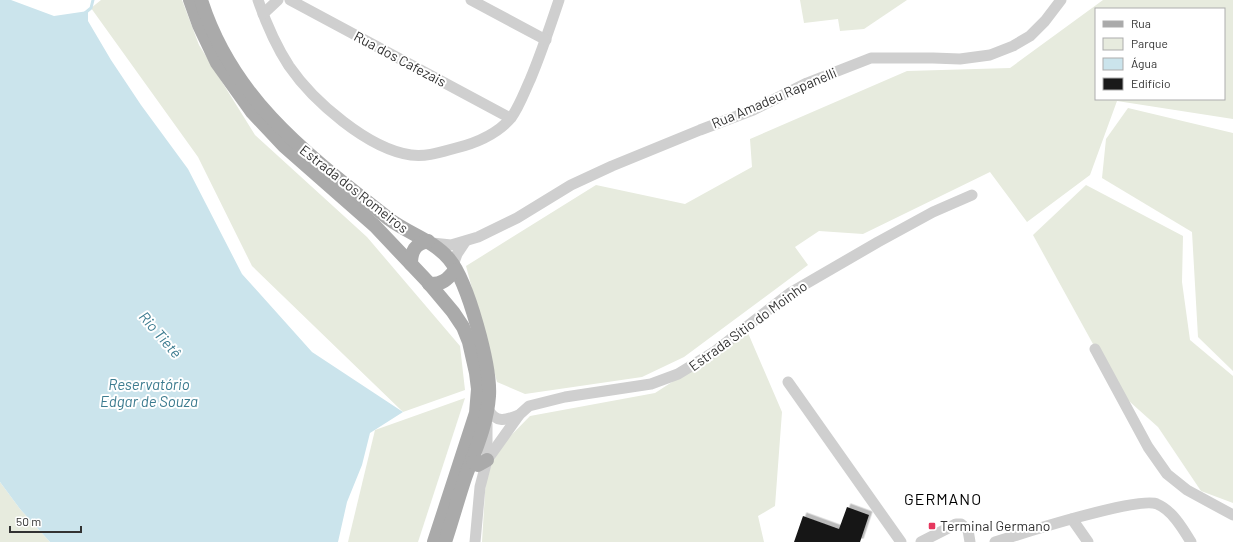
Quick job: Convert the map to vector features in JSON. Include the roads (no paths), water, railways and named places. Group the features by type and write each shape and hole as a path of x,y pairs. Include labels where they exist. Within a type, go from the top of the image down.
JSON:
{"main road":[{"name":"Estrada dos Romeiros","path":"190,0 199,25 217,63 252,112 284,146 375,226 429,284 453,312 463,327 473,358 478,389 476,412 434,542"},
{"name":"Estrada dos Romeiros","path":"201,0 226,58 245,88 263,111 294,141 390,220 414,236 430,242 454,268 467,296 484,353 489,393 487,414 473,462 466,477 445,542"},
{"path":"411,264 411,255 414,249 418,245 430,242"},
{"path":"429,284 437,285 445,281 454,268"},
{"path":"472,428 473,462 478,465 487,460"}],"street":[{"path":"258,0 262,14 275,42 289,66 302,82 359,134 376,144 411,155 438,153 482,139 495,132 510,118 521,100 546,40 559,0"},
{"path":"262,14 278,0"},
{"name":"Rua dos Cafezais","path":"290,0 510,118"},
{"path":"471,0 546,40"},
{"name":"Rua Amadeu Rapanelli","path":"430,242 451,245 466,242 517,218 571,185 612,166 753,110 807,83 870,58 960,59 990,55 1013,46 1030,36 1045,21 1061,0"},
{"name":"Estrada Sítio do Moinho","path":"487,460 519,415 529,406 549,400 635,387 665,380 678,374 694,366 714,352 790,293 933,212 972,195"},
{"path":"454,268 458,254 466,242"},
{"path":"1095,349 1148,447 1167,474 1187,490 1233,515"},
{"path":"788,382 901,542"},
{"path":"475,542 480,487 487,460 487,414 502,421 519,415"},
{"path":"473,462 480,487"},
{"path":"1001,541 1132,504 1157,504 1170,514 1192,542"},
{"path":"1072,520 1088,542"},
{"path":"921,542 956,524 961,524 968,530 970,542"}],"water":[{"name":"Reservatório Edgar de Souza","path":"0,0 11,0 54,16 88,11 88,21 111,60 141,105 188,169 242,274 312,352 403,412 370,433 362,465 347,502 338,542 50,542 20,509 0,482"}],"waterway":[{"path":"85,13 91,8 93,0"}],"place":[{"name":"Terminal Germano","path":"932,526"}],"district":[{"name":"GERMANO","path":"943,499"}],"water label":[{"name":"Rio Tietê","path":"160,335"}]}
